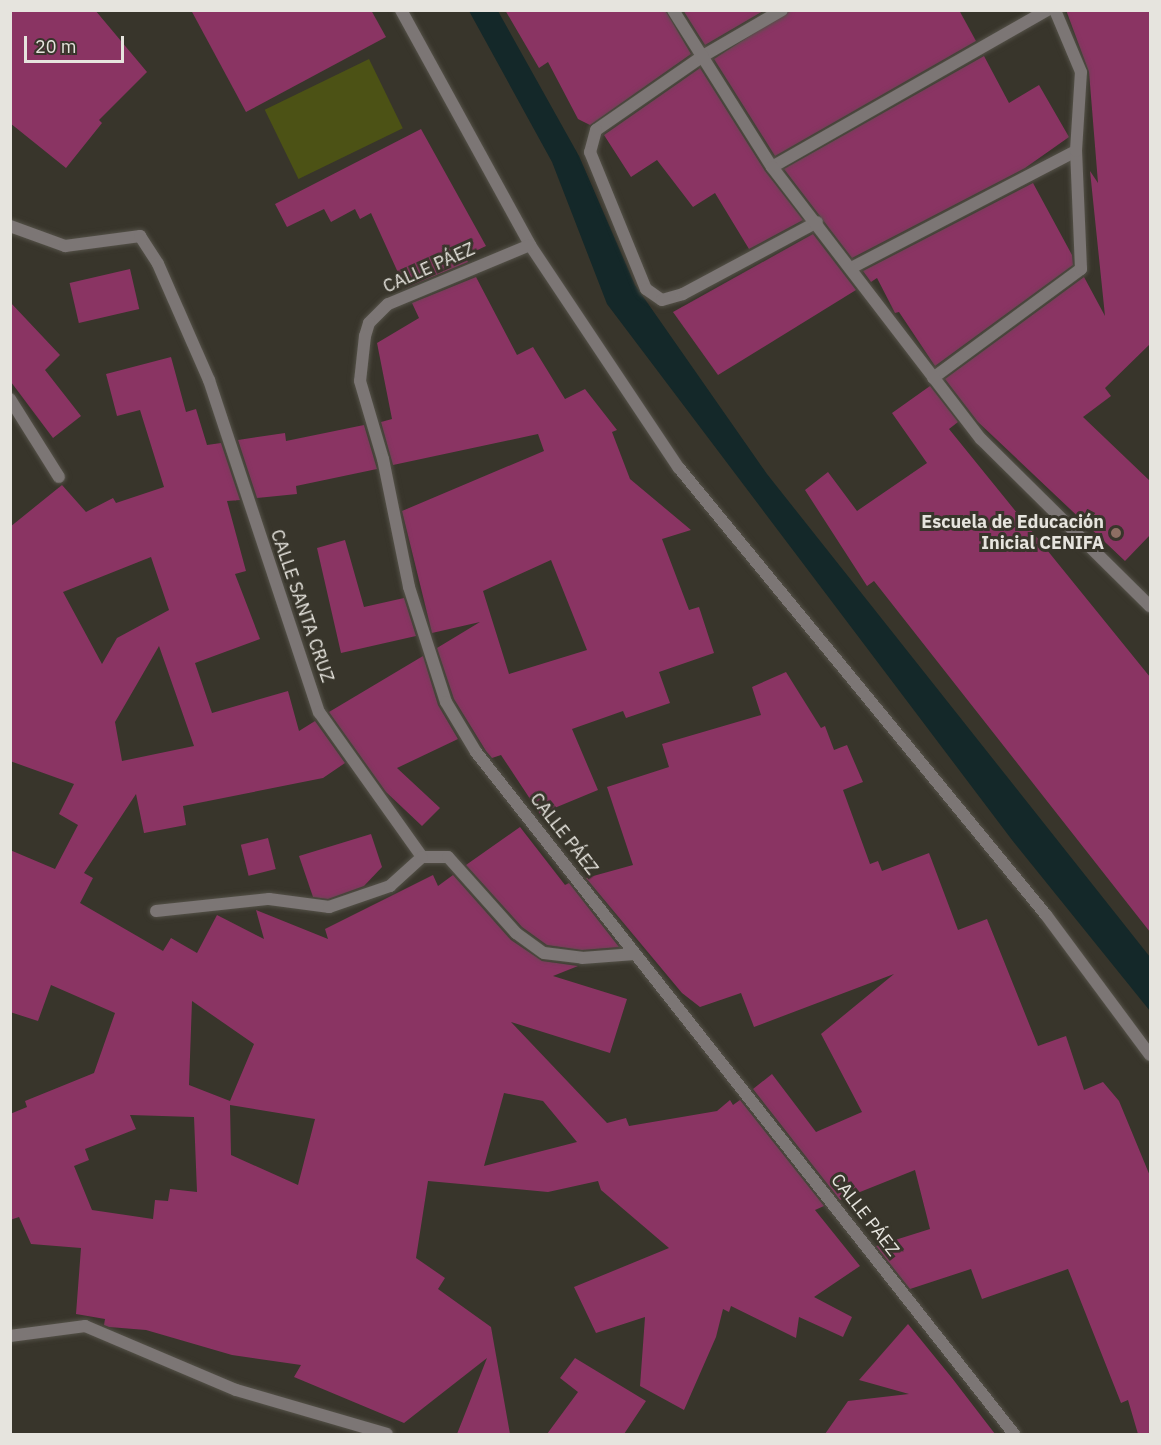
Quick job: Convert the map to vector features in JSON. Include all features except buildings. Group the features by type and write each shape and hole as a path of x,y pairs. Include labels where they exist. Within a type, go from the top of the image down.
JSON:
{"street":[{"path":"401,10 530,245 679,468 1046,915 1150,1055"},
{"path":"673,10 772,167 853,267 933,378 981,439 1150,606"},
{"path":"782,10 703,56 596,130 591,152 599,181 646,289 662,300 683,294 817,222"},
{"path":"772,167 1047,10"},
{"path":"933,378 1081,269 1076,151 1081,72 1055,10"},
{"path":"853,267 1076,151"},
{"name":"CALLE SANTA CRUZ","path":"10,226 65,246 140,236 167,283 208,380 319,712 422,857"},
{"name":"CALLE PÁEZ","path":"530,245 414,290 377,312 365,336 360,381 383,459 410,587 446,702 476,752 1014,1434"},
{"path":"10,399 59,477"},
{"path":"156,911 269,899 328,906 390,886 422,857 448,857 516,933 544,953 582,958 635,954"},
{"path":"10,1336 85,1326 236,1390 387,1434"}],"green space":[{"path":"369,59 403,128 298,179 265,110"}],"water":[{"path":"469,11 498,11 579,156 635,285 767,474 1150,957 1150,1011 1012,840 607,304 552,162"}],"place":[{"name":"Escuela de Educación Inicial CENIFA","path":"1116,533"}]}
